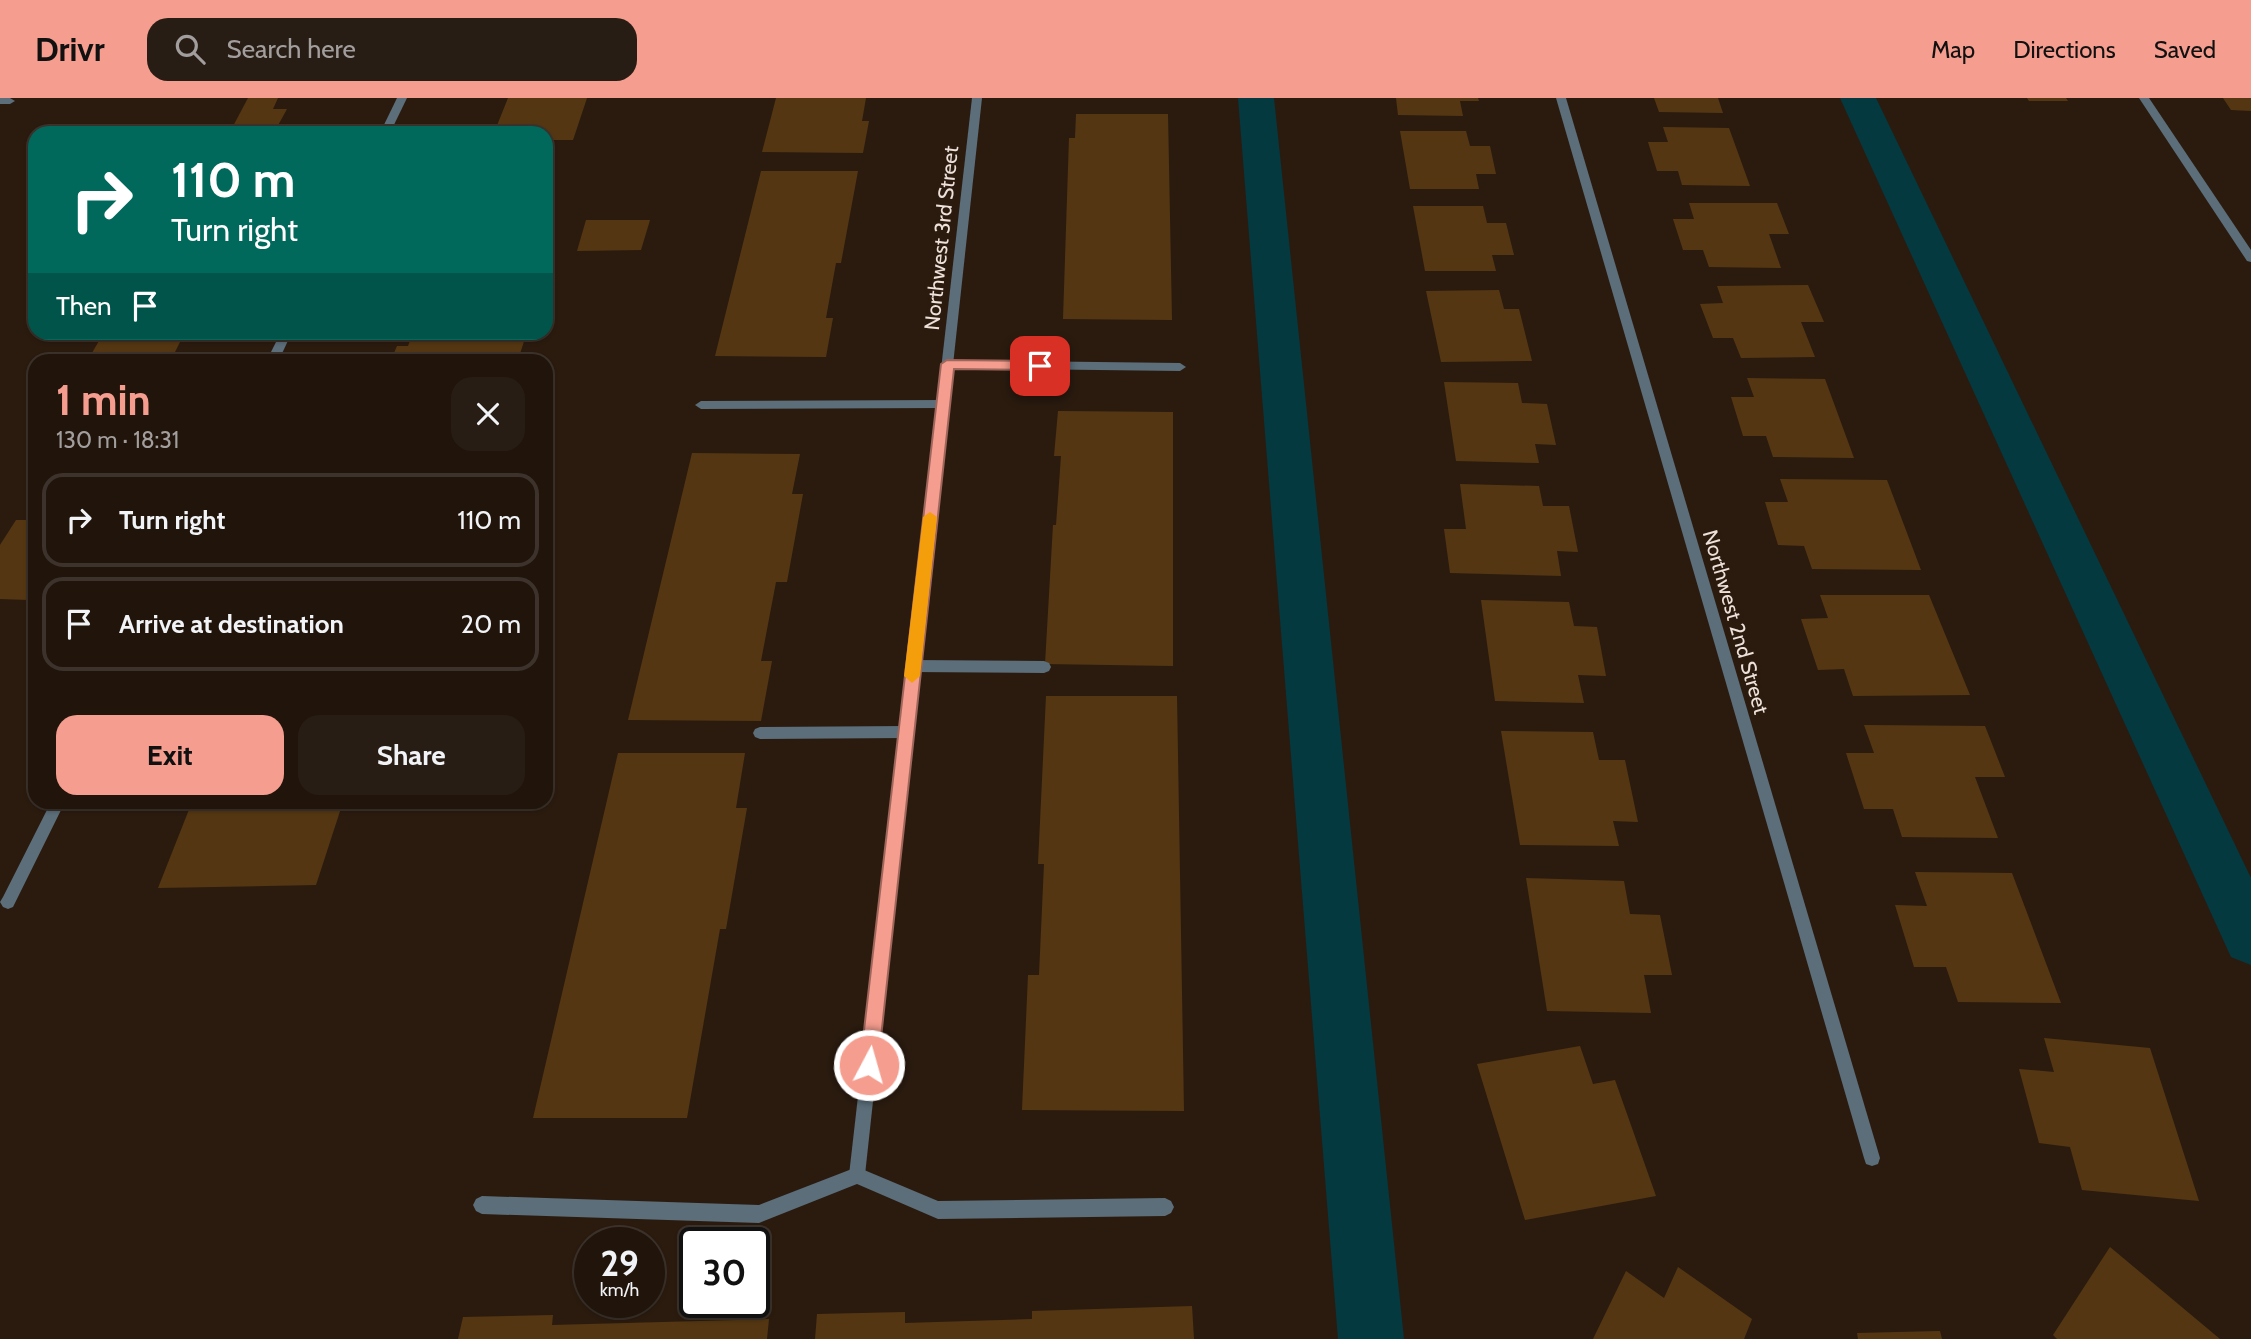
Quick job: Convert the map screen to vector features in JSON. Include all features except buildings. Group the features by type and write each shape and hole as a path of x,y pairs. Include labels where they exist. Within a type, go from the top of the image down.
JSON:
{"street":[{"path":"388,126 402,98"},
{"name":"Northwest 3rd Street","path":"857,1175 977,98"},
{"name":"Northwest 2nd Street","path":"1561,98 1872,1158"},
{"path":"2144,98 2251,258"},
{"path":"947,364 1180,368"},
{"path":"701,405 943,404"},
{"path":"914,666 1044,667"},
{"path":"760,733 906,732"},
{"path":"8,902 54,809"},
{"path":"482,1205 760,1214 857,1175 938,1210 1165,1207"}],"waterway":[{"path":"1256,98 1371,1339"},
{"path":"1858,98 2251,938"}],"slow traffic":[{"path":"912,676 930,517"}],"route":[{"path":"869,1065 947,364 1040,366"}]}
